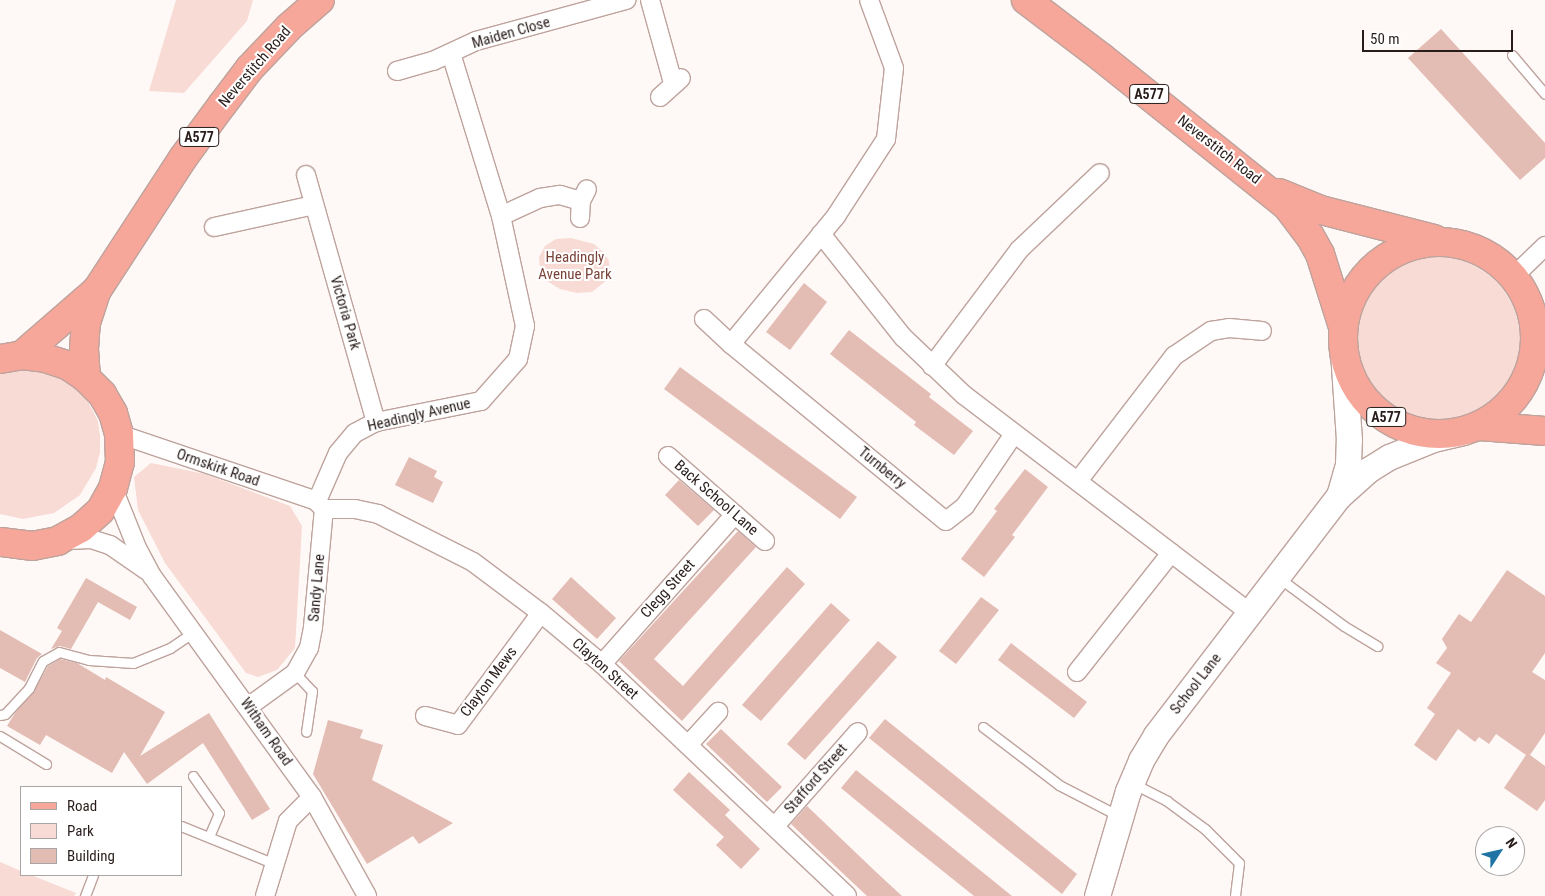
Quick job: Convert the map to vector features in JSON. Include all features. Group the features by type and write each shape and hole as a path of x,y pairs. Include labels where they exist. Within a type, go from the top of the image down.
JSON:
{"main road":[{"name":"Neverstitch Road","path":"86,378 84,349 86,323 97,290 183,158 250,68 289,26 320,0"},
{"name":"Neverstitch Road","path":"1026,0 1270,190 1298,220 1320,254 1343,340"},
{"name":"Neverstitch Road","path":"1270,190 1322,210 1444,242"},
{"name":"A577","path":"1545,335 1531,311 1524,293 1513,277 1493,259 1470,247 1444,242 1415,244 1388,256 1366,274 1350,299 1343,340 1354,383 1373,409 1400,426 1431,434 1471,429 1545,431"},
{"name":"Neverstitch Road","path":"11,357 97,290"},
{"name":"A577","path":"1471,429 1502,411 1520,391 1531,366 1535,338 1531,311"},
{"name":"A577","path":"2,545 33,546 58,541 81,528 100,510 113,488 120,462 119,434 113,413 102,394 86,378 67,365 45,358 11,357"}],"street":[{"name":"Maiden Close","path":"396,71 433,61 476,41 626,0"},
{"path":"650,0 677,80 660,97"},
{"path":"730,344 836,216 886,139 894,68 869,0"},
{"name":"Headingly Avenue","path":"320,505 331,465 342,447 354,433 376,422 481,402 518,359 525,326 501,216 451,53"},
{"path":"932,366 1020,249 1100,173"},
{"name":"Victoria Park","path":"306,175 376,422"},
{"path":"501,216 540,198 560,195 584,195 580,218"},
{"path":"214,227 314,204"},
{"path":"821,234 903,337 964,395 1250,613"},
{"path":"1513,277 1545,246"},
{"name":"Turnberry","path":"704,319 730,344 946,521 965,506 1014,434"},
{"path":"1078,482 1174,356 1211,331 1229,328 1262,331"},
{"name":"School Lane","path":"1339,496 1348,464 1349,440 1343,340"},
{"name":"School Lane","path":"1097,896 1132,782 1156,735 1279,578 1339,496 1368,470 1388,457 1426,442 1471,429"},
{"name":"Ormskirk Road","path":"119,434 320,505"},
{"name":"Back School Lane","path":"668,456 765,541"},
{"name":"Witham Road","path":"113,488 137,548 152,576 312,797 367,896"},
{"name":"Clayton Street","path":"320,505 378,514 459,553 542,613 602,664 847,896"},
{"name":"Sandy Lane","path":"248,707 295,673 306,655 314,627 320,505"},
{"name":"Clegg Street","path":"602,664 735,514"},
{"name":"Witham Road","path":"58,541 91,539 110,545 130,557 152,576"},
{"path":"1077,672 1171,553"},
{"name":"Clayton Mews","path":"425,716 458,725 542,613"},
{"path":"688,745 718,712"},
{"name":"Stafford Street","path":"774,826 858,732"},
{"path":"265,896 288,821 312,797"}],"lane":[{"path":"1512,55 1545,94"},
{"path":"1279,578 1344,626 1377,646"},
{"path":"0,715 5,714 29,688 43,661 59,652 89,660 133,663 170,648 194,632"},
{"path":"295,673 312,691 306,732"},
{"path":"983,727 1060,785 1120,816"},
{"path":"0,736 46,764"},
{"path":"193,776 219,813 208,837"},
{"path":"1132,782 1167,801 1205,829 1239,863 1235,896"},
{"path":"182,826 275,864"},
{"path":"84,896 93,876"}],"green space":[{"path":"176,0 253,0 247,21 184,93 149,91"},
{"name":"Headingly Avenue Park","path":"571,238 594,244 604,253 609,261 610,274 607,280 592,292 577,293 560,289 547,281 540,269 539,257 545,246 556,239"},
{"path":"1437,257 1461,261 1476,267 1501,288 1510,301 1516,316 1520,340 1516,364 1510,379 1489,404 1476,413 1461,419 1437,423 1413,419 1398,413 1373,392 1364,379 1358,364 1354,340 1358,316 1364,301 1385,276 1398,267 1413,261"},
{"path":"21,365 62,375 84,394 98,421 100,436 100,452 96,468 80,495 54,513 23,519 0,514 0,369"},
{"path":"151,463 205,474 290,506 302,526 295,648 277,670 258,677 246,673 165,563 138,510 134,477"},
{"path":"0,862 20,871 20,876 34,876 76,893 74,896 0,896"}],"building":[{"path":"1441,29 1545,143 1545,158 1520,180 1408,58"},
{"path":"804,283 827,302 790,350 766,332"},
{"path":"849,330 931,394 929,397 973,431 954,455 914,425 916,422 830,354"},
{"path":"680,367 857,497 840,519 664,389"},
{"path":"409,457 437,471 434,477 443,482 433,503 395,485"},
{"path":"1025,469 1048,487 1012,535 1015,537 984,577 961,559 997,511 994,509"},
{"path":"679,480 714,510 698,526 665,495"},
{"path":"738,531 756,547 654,659 683,686 787,567 805,584 682,721 619,661"},
{"path":"1507,570 1545,596 1545,653 1532,672 1545,680 1545,733 1530,755 1545,766 1545,800 1537,811 1504,788 1526,755 1496,734 1489,744 1479,737 1475,742 1458,729 1436,761 1414,745 1435,714 1427,708 1451,673 1436,663 1447,648 1442,639 1459,614 1471,622"},
{"path":"571,577 616,618 597,639 552,599"},
{"path":"86,578 137,607 130,620 98,602 71,649 60,646 51,649 62,631 57,628"},
{"path":"981,597 999,610 956,664 939,651"},
{"path":"831,603 850,620 761,721 742,705"},
{"path":"0,630 42,654 37,658 25,682 0,668"},
{"path":"878,641 897,657 805,760 787,744"},
{"path":"1011,643 1087,702 1074,718 998,660"},
{"path":"60,659 77,663 105,680 106,677 165,712 140,756 209,713 270,809 252,820 203,743 147,784 124,752 112,773 46,735 40,745 7,726 15,713 34,691 48,666"},
{"path":"885,719 1077,874 1062,894 869,738"},
{"path":"328,720 363,730 360,738 383,745 372,780 453,823 419,844 413,836 367,864 313,774"},
{"path":"721,729 782,787 767,802 706,744"},
{"path":"856,770 1012,896 974,896 909,844 841,788"},
{"path":"689,772 730,810 725,815 760,849 741,869 716,845 724,837 673,790"},
{"path":"807,806 902,896 867,896 818,850 791,824"}]}
